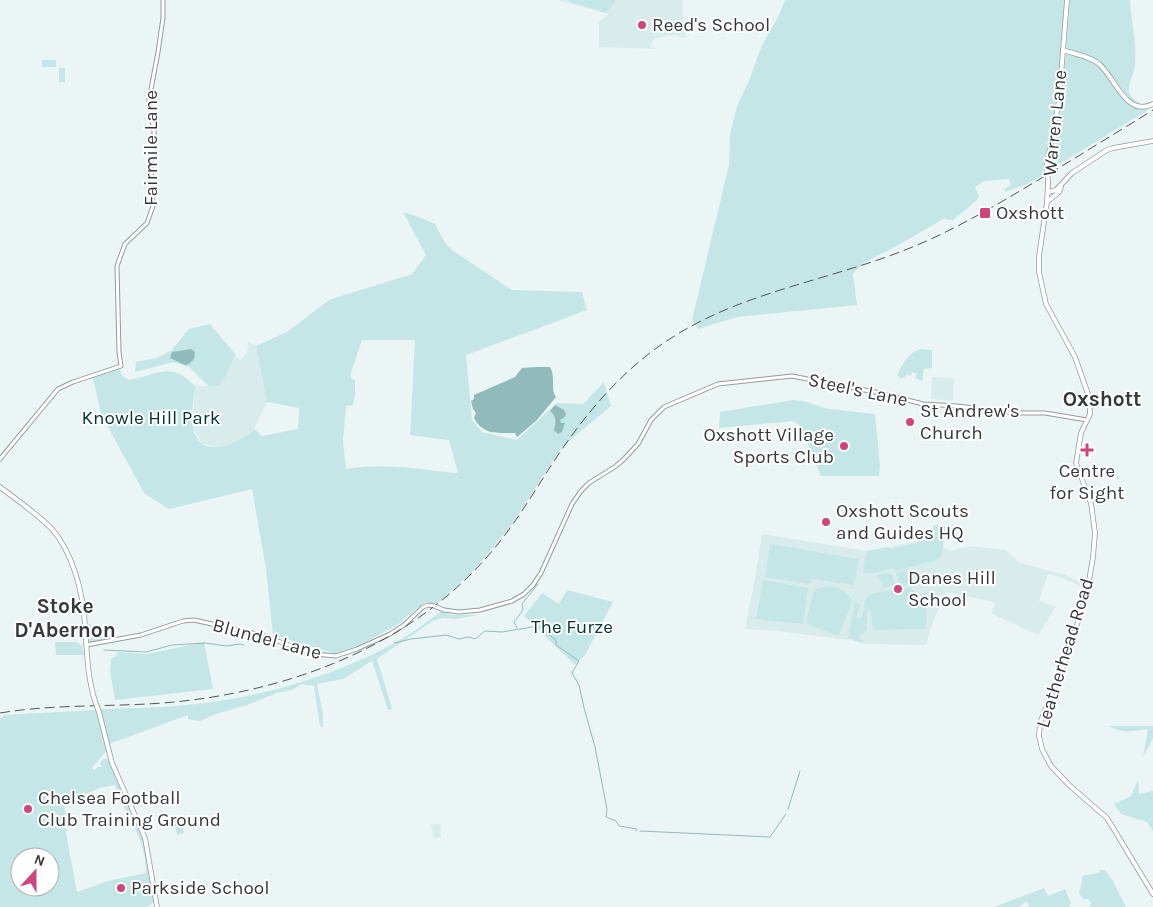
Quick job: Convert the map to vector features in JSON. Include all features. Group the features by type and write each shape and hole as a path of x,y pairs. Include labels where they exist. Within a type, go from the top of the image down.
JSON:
{"main road":[{"name":"Warren Lane","path":"1067,0 1059,101 1047,164 1048,202 1038,265 1046,304 1075,357 1088,397 1090,414"},
{"path":"1063,50 1100,64 1123,96 1133,104 1142,107 1153,104"},
{"path":"1048,192 1054,192 1072,173 1107,150 1153,141"},
{"path":"1048,202 1059,192 1061,185"},
{"name":"Leatherhead Road","path":"1090,414 1081,433 1076,463 1088,493 1095,533 1088,587 1069,651 1040,723 1039,736 1051,766 1069,785 1107,818 1153,894"},
{"path":"0,487 48,526 62,545 71,562 84,612 91,688 112,763 145,838 157,907"}],"street":[{"name":"Fairmile Lane","path":"0,459 58,389 121,366 117,266 125,244 146,224 153,206 151,163 155,139 148,100 158,52 163,18 163,0"},
{"name":"Steel's Lane","path":"718,384 792,376 880,393 916,403 1046,413 1087,420"},
{"name":"Blundel Lane","path":"86,645 142,635 184,621 194,620 265,636 314,654 336,656 378,640 401,627 422,607 428,605 459,612 480,610 512,601 524,594 541,573 572,504 581,490 624,459 638,444 651,420 664,407 718,384"}],"shaded area":[{"name":"Reed's School","path":"557,0 682,0 685,38 674,35 657,38 653,40 650,47 658,49 599,47 599,22 609,14"},
{"path":"248,341 256,346 267,402 254,429 245,438 226,447 218,448 202,443 192,427 195,386 219,386 226,376 235,354 240,360 247,353"},
{"path":"191,349 195,352 194,359 189,364 185,365 170,358 172,352"},
{"path":"550,367 553,375 553,390 556,397 536,421 517,437 515,433 491,432 482,428 474,418 476,413 471,401 474,399 474,395 515,377 522,368"},
{"path":"932,377 954,378 953,401 931,399"},
{"path":"555,405 564,410 566,414 560,420 561,423 565,423 562,432 558,434 554,430 555,417 550,411"},
{"name":"Danes Hill School","path":"762,534 867,551 930,539 951,551 969,546 1006,550 1019,562 1065,575 1083,583 1082,587 1048,574 1039,601 1056,607 1038,635 992,614 994,602 947,592 933,622 926,645 866,644 849,639 745,629"},
{"path":"440,824 441,838 434,838 431,825"}],"green space":[{"path":"568,0 616,0 606,13"},
{"path":"785,0 1065,0 1056,100 1044,175 1005,192 1004,189 1011,185 1009,179 984,181 975,187 979,196 977,200 953,220 945,218 863,263 853,274 857,305 737,317 698,329 692,320 729,165 730,134 737,106 749,81 762,45"},
{"path":"1070,0 1130,0 1135,57 1129,92 1132,97 1148,110 1051,169 1062,102"},
{"path":"42,60 56,60 56,67 42,67"},
{"path":"59,68 65,68 65,82 59,82"},
{"name":"Knowle Hill Park","path":"403,212 435,224 445,243 452,250 512,290 582,292 587,310 466,355 472,420 482,432 517,440 557,403 583,404 604,382 611,406 562,447 510,527 473,571 437,604 425,602 397,625 360,645 336,654 273,635 266,569 252,489 169,509 144,493 101,414 93,378 120,369 122,376 129,380 164,371 178,373 195,386 192,414 193,429 198,439 204,445 212,447 230,444 254,429 262,436 298,429 299,408 267,402 256,346 287,332 329,300 412,274 426,255","holes":["362,340 415,340 410,435 449,440 458,473 388,466 346,469 343,441 346,406 353,405 355,380 351,379 351,373"]},
{"path":"210,324 235,354 226,376 219,386 209,386 189,367 173,362 135,372 136,362 157,358 172,350 189,329"},
{"path":"920,349 932,350 932,368 924,369 922,381 915,378 917,374 912,372 911,376 907,374 905,378 901,379 897,375 903,363"},
{"name":"Oxshott Village Sports Club","path":"794,400 829,409 875,414 880,465 879,476 821,476 800,426 794,421 719,428 720,412"},
{"path":"934,525 945,526 942,555 937,560 896,571 893,568 873,573 863,573 867,551 889,547 891,549 921,542 930,533"},
{"path":"770,544 859,559 854,585 812,579 810,584 765,577"},
{"path":"911,569 915,583 900,587 896,573"},
{"path":"892,574 896,585 883,588 883,583 877,576"},
{"path":"763,580 808,588 803,624 756,619"},
{"path":"828,586 842,590 852,600 839,635 806,623 813,593 818,588"},
{"path":"910,587 917,594 926,594 927,620 925,629 873,630 871,611 868,609 867,630 859,635 859,638 863,641 862,643 848,638 855,602 861,604 856,617 859,618 862,617 866,599 869,595"},
{"name":"The Furze","path":"567,590 613,602 585,655 575,665 524,616 542,593 559,604"},
{"path":"442,611 451,615 478,615 456,619 442,618 433,621 377,659 392,709 388,710 372,661 343,679 317,684 323,714 323,727 320,726 314,686 301,684 292,690 277,693 200,721 188,719 188,715 109,744 101,709 160,707 222,701 305,681 360,660 385,648 408,635"},
{"path":"87,624 90,624 105,641 91,643 88,641"},
{"path":"55,642 77,642 82,646 84,655 56,655"},
{"path":"204,642 213,689 115,700 110,671 111,659 116,656 117,652 147,654"},
{"name":"Chelsea Football Club Training Ground","path":"97,710 106,751 92,768 94,770 102,767 100,763 103,759 107,759 111,763 146,846 154,902 147,907 0,907 0,718 3,715","holes":["115,785 143,848 146,873 108,881 77,892 66,833 67,824 64,804 99,788"]},
{"path":"1109,726 1153,726 1153,738 1143,757 1148,729 1123,731"},
{"path":"1138,780 1139,794 1153,791 1153,831 1147,822 1121,814 1114,804 1131,796"},
{"path":"181,820 184,833 177,835 174,821"},
{"path":"1100,870 1105,870 1113,881 1126,907 1090,907 1091,903 1088,899 1083,899 1079,893 1082,876 1098,873"},
{"path":"1044,888 1048,896 1065,889 1071,903 1069,907 1029,907 1027,901 1019,907 994,907"}],"waterway":[{"path":"517,628 514,622 523,610 522,604 538,584"},
{"path":"394,643 446,635 459,639 469,637 475,639 485,631 502,632 538,626 556,640 556,645 579,661 572,673 579,685 595,747 607,809 606,817 616,821 619,826 637,829 636,831"},
{"path":"104,650 146,652 172,645 205,643 227,646 244,645"},
{"path":"788,809 800,771"},
{"path":"640,831 770,837 786,814"}],"railway":[{"path":"0,713 61,707 163,703 210,697 257,688 303,675 347,658 389,636 429,610 465,580 497,545 558,455 596,404 641,360 658,347 703,320 730,308 759,297 876,261 948,231 1072,160 1153,110"}],"place":[{"name":"Reed's School","path":"642,25"},
{"name":"Oxshott","path":"985,213"},
{"name":"St Andrew's Church","path":"910,422"},
{"name":"Oxshott Village Sports Club","path":"844,446"},
{"name":"Centre for Sight","path":"1087,450"},
{"name":"Oxshott Scouts and Guides HQ","path":"826,522"},
{"name":"Danes Hill School","path":"898,589"},
{"name":"Chelsea Football Club Training Ground","path":"28,809"},
{"name":"Parkside School","path":"121,888"}],"district":[{"name":"Oxshott","path":"1102,399"},
{"name":"Stoke D'Abernon","path":"65,618"}]}
